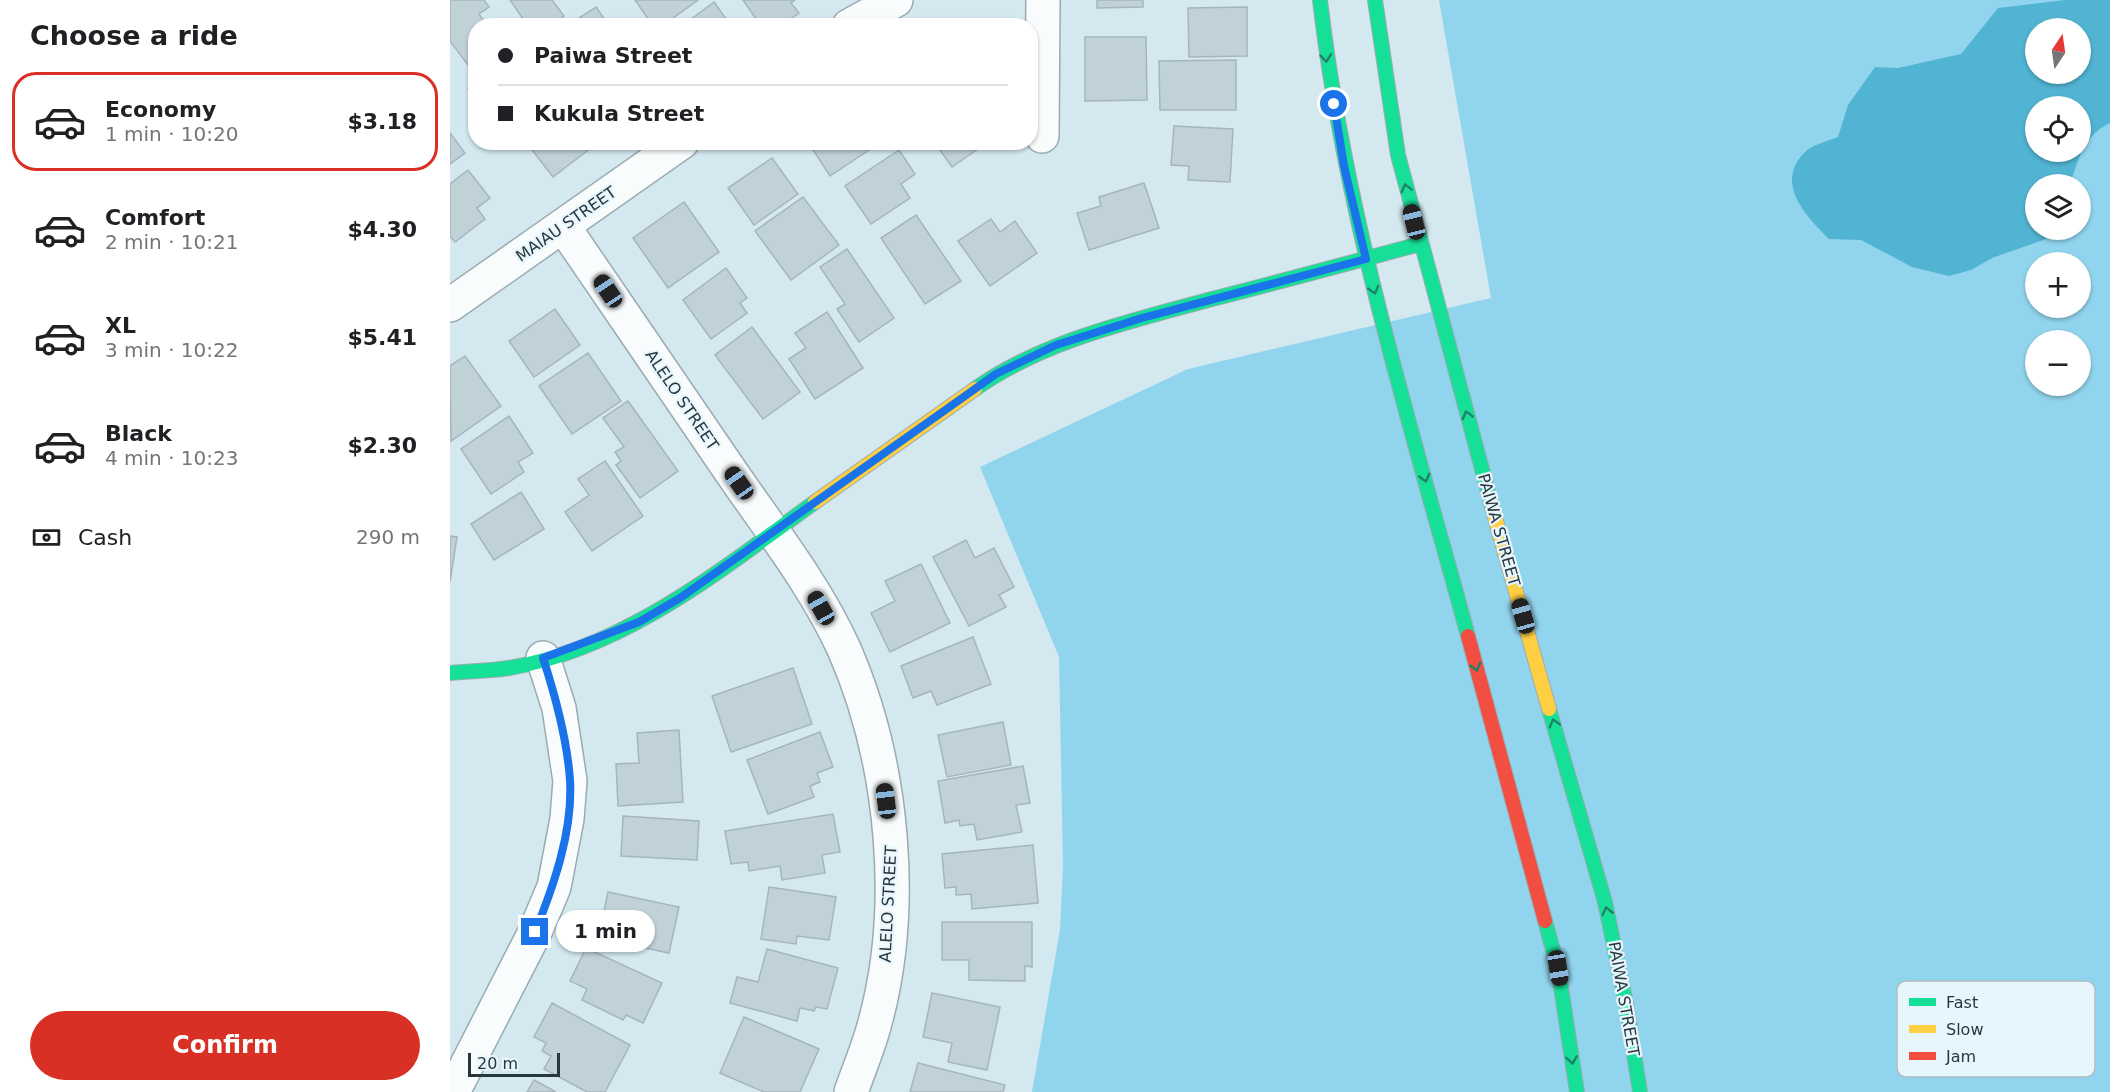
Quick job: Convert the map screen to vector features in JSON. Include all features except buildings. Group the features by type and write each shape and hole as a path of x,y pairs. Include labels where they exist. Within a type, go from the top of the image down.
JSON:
{"street":[{"path":"863,18 896,0"},
{"path":"1042,136 1043,0"},
{"path":"1320,0 1327,63 1344,166 1366,259 1558,968 1577,1092"},
{"name":"PAIWA STREET","path":"1375,0 1376,24 1398,155 1420,244 1605,902 1626,1004 1640,1092"},
{"name":"MAIAU STREET","path":"450,306 671,150"},
{"name":"ALELO STREET","path":"563,226 798,568 843,648 870,721 884,781 891,842 891,906 884,975 872,1032 851,1092"},
{"path":"450,673 510,668 639,622 680,598 996,374 1056,345 1142,318 1420,244"},
{"path":"453,1092 535,932 554,887 567,819 570,781 559,708 543,658"}],"shaded area":[{"path":"1439,0 2110,0 2110,1092 1032,1092 1060,930 1063,866 1059,657 980,467 1188,369 1491,298"},
{"path":"2065,0 2110,0 2110,123 2091,138 2091,96 2025,96 2025,162 2077,162 2073,174 2025,174 2025,240 2043,240 1992,258 1971,270 1949,276 1912,267 1861,240 1829,239 1804,210 1793,188 1792,176 1804,153 1815,145 1838,137 1848,105 1875,67 1898,68 1961,54 1998,8"}],"traffic: fast":[{"path":"1320,0 1331,81 1363,241 1382,321 1468,636"},
{"path":"1375,0 1398,155 1494,514"},
{"path":"975,389 1029,358 1087,335 1147,316 1420,244"},
{"path":"450,673 509,668 552,658 593,643 671,603 815,502"},
{"path":"1549,709 1605,902 1626,1004 1640,1092"},
{"path":"1545,921 1558,968 1577,1092"}],"traffic: slow":[{"path":"815,502 975,389"},
{"path":"1494,514 1549,709"}],"traffic: jam":[{"path":"1468,636 1545,921"}],"route":[{"path":"535,932 554,887 567,819 570,781 559,708 543,658 639,622 680,598 996,374 1056,345 1142,318 1366,259 1344,166 1334,104"}]}
